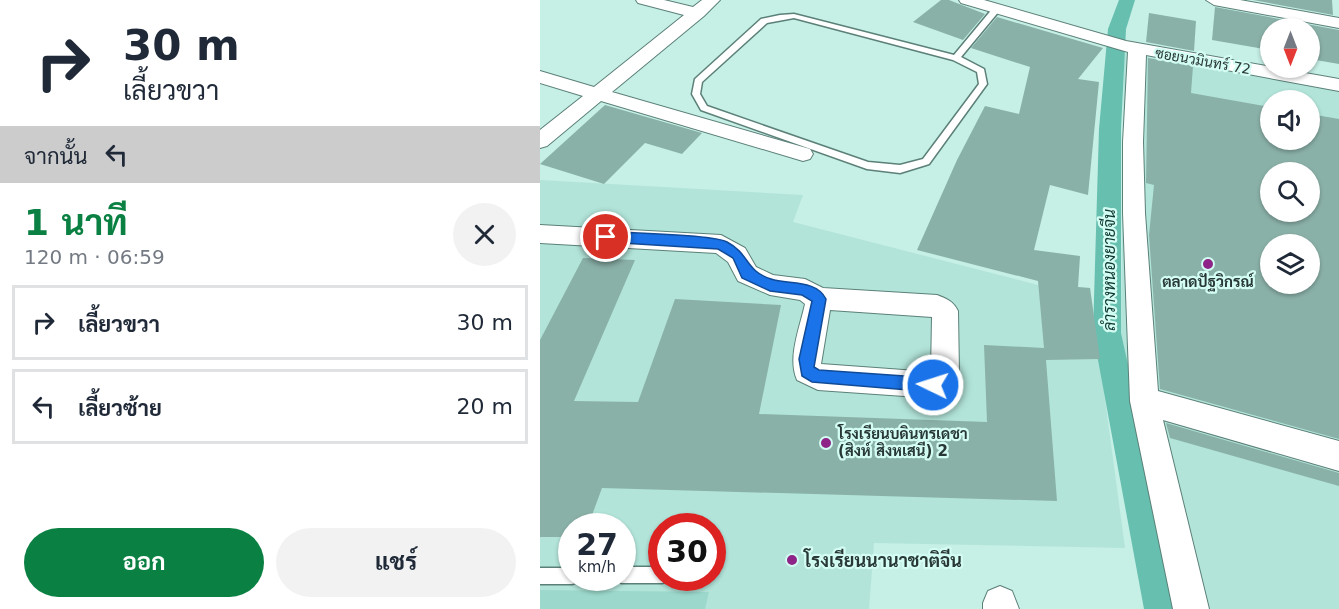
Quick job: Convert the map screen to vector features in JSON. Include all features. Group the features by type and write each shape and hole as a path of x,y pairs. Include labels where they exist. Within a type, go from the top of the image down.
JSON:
{"street":[{"path":"644,0 698,13"},
{"path":"540,141 712,0"},
{"name":"ซอยนวมินทร์ 72","path":"967,0 1131,48 1339,85"},
{"path":"1214,0 1339,23"},
{"path":"1131,48 1134,213 1144,401 1191,609"},
{"path":"540,77 803,154"},
{"path":"540,234 721,244 737,255 747,274 770,285 805,290 819,299 937,306 945,311 946,320 945,374 941,381 933,385 818,377 807,371 807,359 819,299"},
{"path":"1144,401 1339,456"}],"lane":[{"path":"956,58 996,10"},
{"path":"794,16 956,58 981,71 983,84 927,162 900,169 867,165 704,108 696,94 698,81 764,21 780,17 794,16"},
{"path":"540,576 558,576"}],"shaded area":[{"name":"ตลาดปัฐวิกรณ์","path":"1124,53 1339,90 1339,609 1176,609 1121,333"},
{"name":"โรงเรียนบดินทรเดชา (สิงห์ สิงหเสนี) 2","path":"540,180 803,195 793,222 1038,285 1090,288 1125,548 874,543 869,609 540,609"},
{"path":"540,590 709,592 705,609 540,609"}],"building":[{"path":"941,0 949,0 985,14 963,40 913,22"},
{"path":"1253,0 1332,0 1333,15"},
{"path":"1215,7 1274,18 1260,18 1260,48 1212,40"},
{"path":"1149,13 1196,21 1194,51 1146,42"},
{"path":"997,17 1103,48 1078,79 1099,82 1088,195 1050,185 1034,250 1080,256 1078,287 1090,288 1100,359 1046,360 1057,501 602,488 593,513 558,513 558,537 540,537 540,340 583,258 635,260 574,401 638,402 675,299 781,305 759,414 987,422 984,345 1044,348 1038,281 917,250 957,160 985,106 1019,114 1030,67 971,48"},
{"path":"1320,26 1339,30 1339,64 1320,61"},
{"name":"ตลาดปัฐวิกรณ์","path":"1148,58 1193,66 1191,93 1260,105 1260,150 1320,150 1320,116 1339,119 1339,439 1160,389 1149,235 1154,185 1146,183"},
{"path":"605,105 702,133 682,154 645,143 604,184 540,164"},
{"path":"1166,423 1339,473 1339,486 1170,438"}],"waterway":[{"name":"ลำรางหนองยายจีน","path":"1127,0 1117,29 1110,129 1107,333 1163,609"}],"place":[{"name":"ตลาดปัฐวิกรณ์","path":"1208,264"},
{"name":"โรงเรียนบดินทรเดชา (สิงห์ สิงหเสนี) 2","path":"826,443"},
{"name":"โรงเรียนนานาชาติจีน","path":"792,560"}],"route":[{"path":"606,237 721,244 737,255 747,274 770,285 805,290 819,299 807,359 807,371 818,377 933,385"}]}
